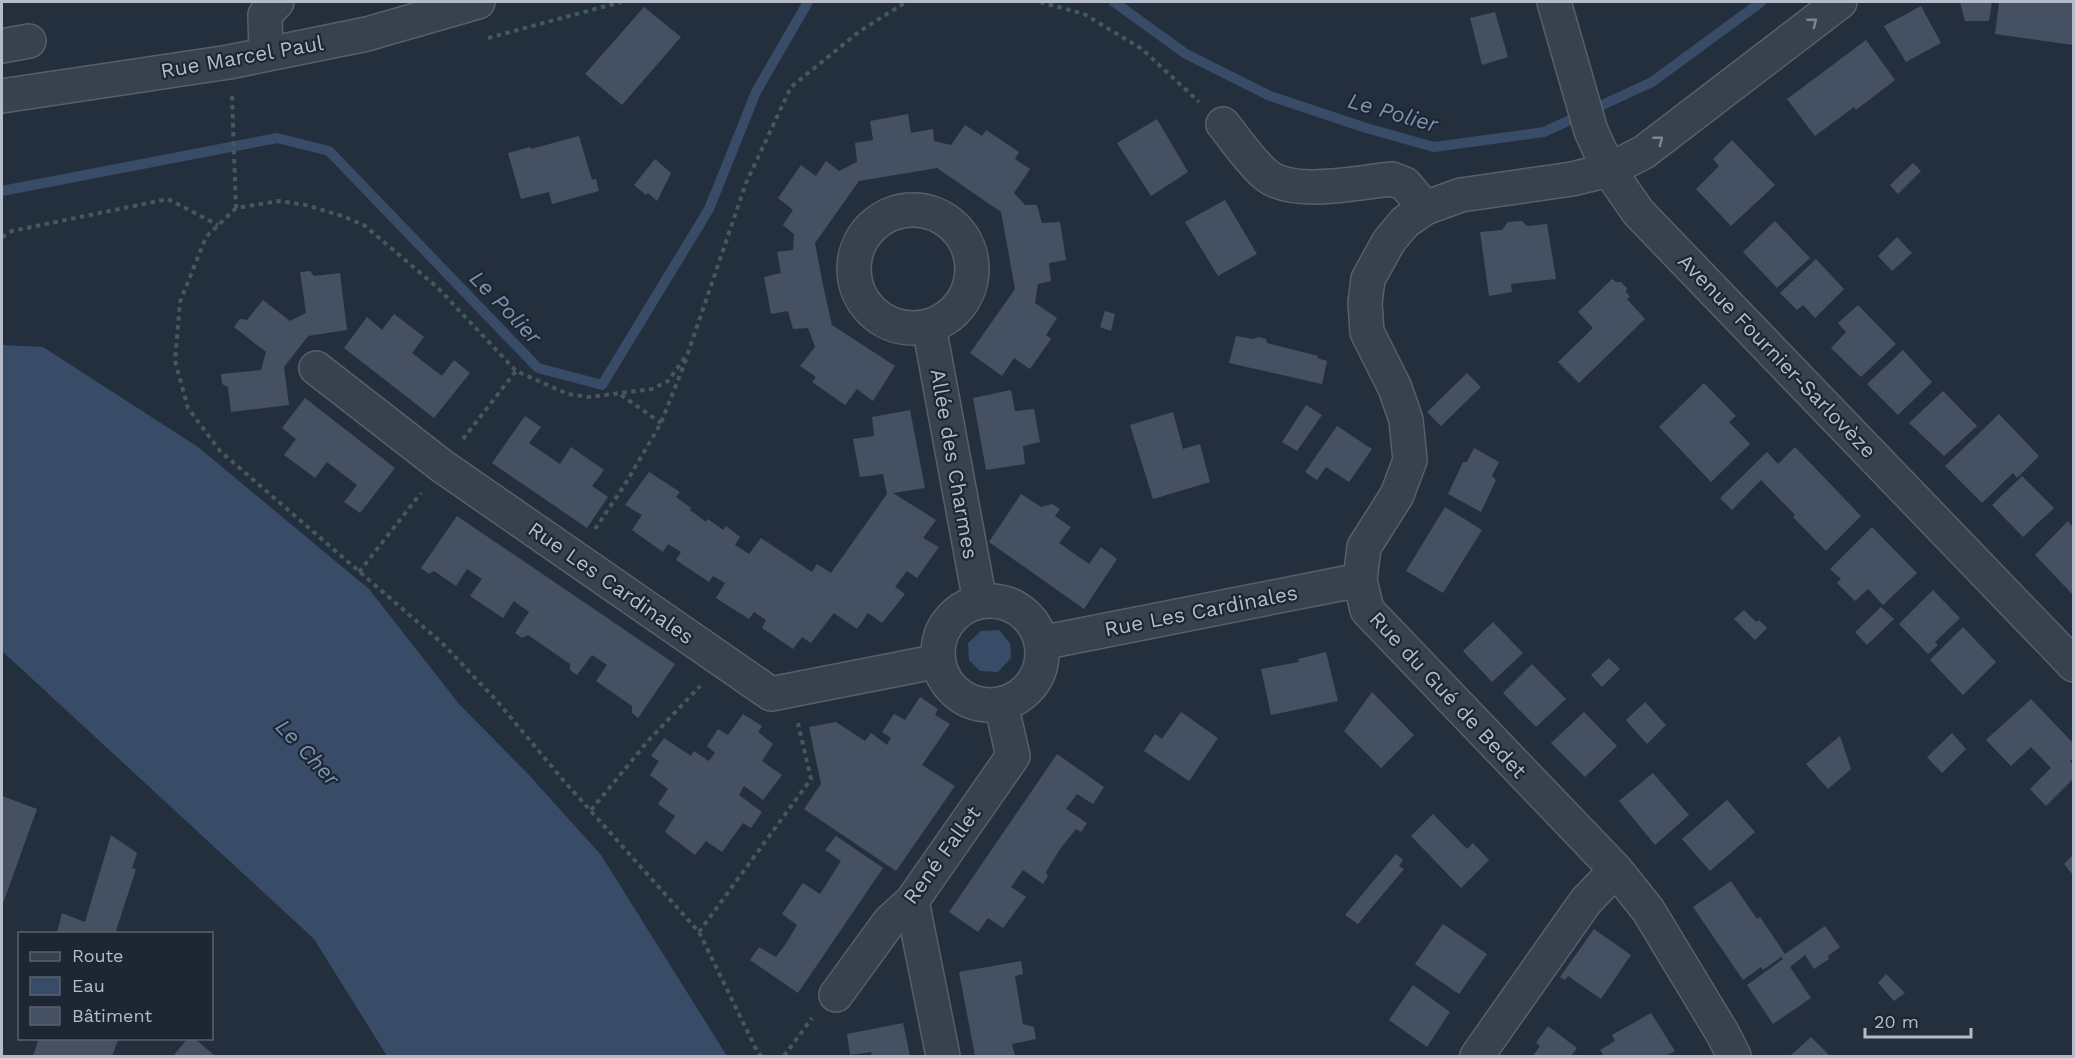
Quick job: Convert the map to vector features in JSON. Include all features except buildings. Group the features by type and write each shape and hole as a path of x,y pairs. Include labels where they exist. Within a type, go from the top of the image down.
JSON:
{"street":[{"path":"266,54 265,15 277,2"},
{"name":"Rue Marcel Paul","path":"2,96 229,62 367,34 478,2"},
{"name":"Avenue Fournier-Sarlovèze","path":"1554,2 1590,131 1609,170 1638,212 2073,665"},
{"name":"Rue du Gué de Bedet","path":"1734,1056 1648,910 1616,870 1367,610 1360,580 1364,547 1396,495 1410,460 1406,420 1395,388 1367,332 1365,303 1368,279 1389,241 1405,222 1425,208 1461,195 1572,179 1609,170 1644,152 1840,2"},
{"path":"1223,123 1265,175 1283,184 1302,188 1392,179 1405,184 1425,208"},
{"name":"Allée des Charmes","path":"929,326 980,602"},
{"name":"Rue Les Cardinales","path":"316,368 442,466 771,694 939,662"},
{"name":"Rue Les Cardinales","path":"1041,643 1360,580"},
{"path":"996,601 1012,605 1026,615 1036,627 1041,643 1042,659 1038,675 1029,688 1016,698 1000,704 984,705 968,700 954,690 944,678 939,662 939,646 943,630 952,618 965,608 980,602 996,601"},
{"name":"René Fallet","path":"836,994 889,922 912,901 1013,756 1000,704"},
{"path":"1477,1056 1586,901 1616,870"},
{"path":"912,901 943,1056"}],"path":[{"path":"575,558 624,486 661,423 688,353 746,183 791,87 860,31 906,2"},
{"path":"1040,2 1084,14 1142,49 1223,123"},
{"path":"232,96 236,208"},
{"path":"2,237 12,231 168,199 218,225"},
{"path":"688,353 668,381 652,389 589,398 568,394 516,371 438,288 364,225 306,204 279,201 236,208 206,237 180,302 175,361 188,408 220,451 443,644 497,701 563,780 699,932 761,1056"},
{"path":"620,394 661,423"},
{"path":"591,810 648,741 723,661"},
{"path":"699,932 811,779 790,690"},
{"path":"784,1056 820,1006 836,994"}],"water":[{"name":"Le Cher","path":"2,345 43,347 198,447 369,589 459,704 528,774 601,855 727,1056 387,1056 314,939 2,651"},
{"path":"999,630 1010,643 1011,658 998,672 980,671 969,660 968,643 981,631"}],"waterway":[{"name":"Le Polier","path":"2,191 277,138 329,151 538,368 602,385 709,209 756,92 808,2"},
{"name":"Le Polier","path":"1114,2 1186,54 1270,96 1366,128 1434,147 1544,132 1652,82 1761,2"}]}
